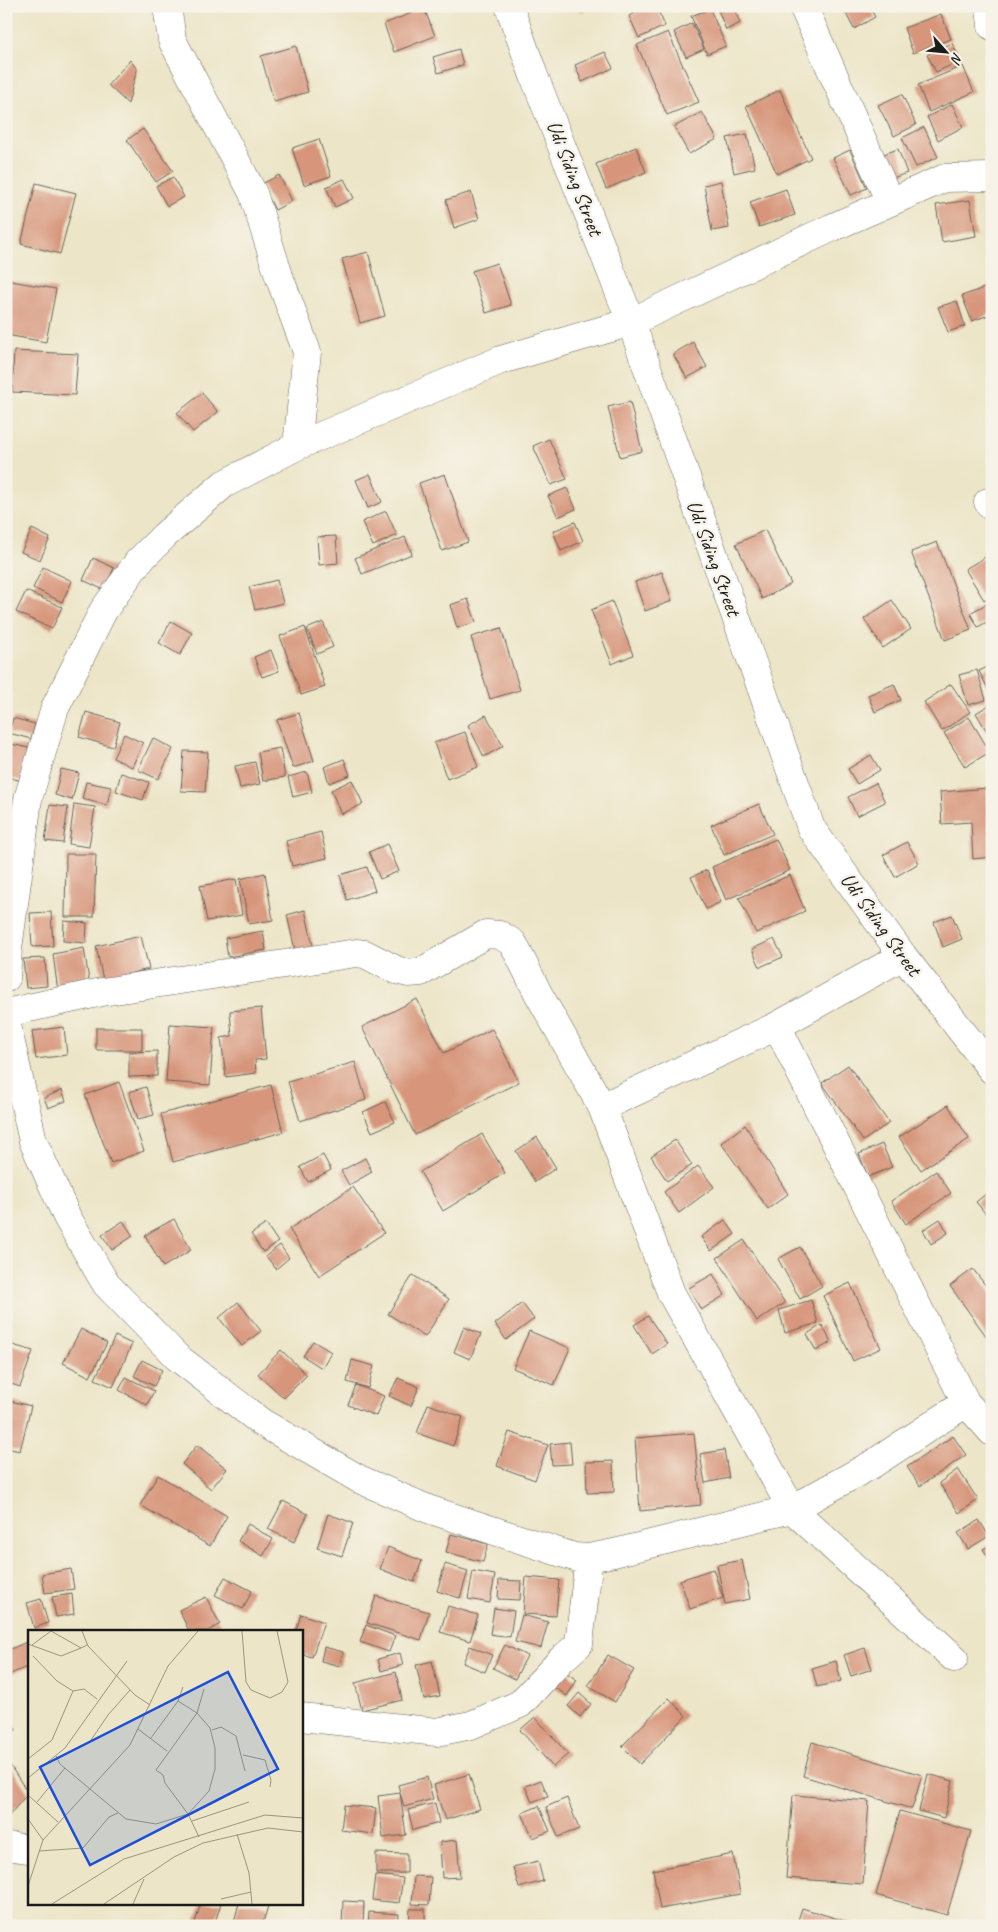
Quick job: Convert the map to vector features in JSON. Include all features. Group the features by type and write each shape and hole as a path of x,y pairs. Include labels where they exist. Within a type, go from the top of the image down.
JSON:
{"street":[{"path":"169,6 168,13 172,40 253,193 279,276 307,352 298,446"},
{"name":"Udi Siding Street","path":"509,6 534,76 631,322 811,828 903,956 992,1070"},
{"path":"803,6 890,202"},
{"path":"990,6 992,26"},
{"path":"6,978 8,949 28,799 55,708 103,611 138,562 165,535 224,484 298,446 501,360 631,322 945,178 992,177"},
{"path":"6,1013 102,992 356,953 365,954 396,970 408,973 422,972 486,934 500,934 513,943 538,993 602,1106 671,1293 792,1509 954,1658"},
{"path":"602,1106 777,1026 903,956"},
{"path":"6,1021 33,1141 67,1217 106,1284 177,1356 261,1422 359,1479 428,1509 574,1557 589,1558 792,1509 871,1465 966,1403"},
{"path":"777,1026 966,1403 992,1432"},
{"path":"302,1717 437,1732 471,1724 520,1704 562,1659 579,1644 589,1558"},
{"path":"6,1846 28,1849"}],"building":[{"path":"579,6 592,6 581,12"},
{"path":"650,6 656,6 665,26 639,38 629,16"},
{"path":"733,6 740,23 726,30 717,7"},
{"path":"842,6 869,6 875,17 854,29"},
{"path":"424,8 435,36 394,52 384,24"},
{"path":"710,9 726,46 707,54 691,16"},
{"path":"941,14 951,39 913,53 904,28"},
{"path":"692,23 704,49 686,57 674,32"},
{"path":"668,32 699,102 667,115 637,45"},
{"path":"952,43 960,61 936,72 927,55"},
{"path":"296,46 308,92 274,102 261,56"},
{"path":"459,49 463,65 438,73 433,57"},
{"path":"605,52 613,68 582,82 575,65"},
{"path":"130,60 137,69 128,104 108,85"},
{"path":"963,66 974,92 929,112 918,85"},
{"path":"780,90 811,158 777,174 746,106"},
{"path":"902,94 916,125 894,136 878,105"},
{"path":"952,104 963,127 938,140 927,117"},
{"path":"702,112 717,139 689,154 674,127"},
{"path":"924,127 938,157 916,167 902,138"},
{"path":"143,129 173,171 156,182 127,140"},
{"path":"747,134 755,168 734,173 727,138"},
{"path":"319,139 331,176 304,185 292,148"},
{"path":"636,147 646,172 606,189 596,164"},
{"path":"898,149 907,173 887,180 878,156"},
{"path":"850,150 867,188 851,195 833,158"},
{"path":"279,175 292,201 275,210 262,184"},
{"path":"173,177 184,197 167,206 156,186"},
{"path":"344,179 354,198 335,207 326,187"},
{"path":"721,181 729,228 712,231 704,185"},
{"path":"36,183 76,193 60,254 21,244"},
{"path":"786,189 795,215 759,227 750,202"},
{"path":"471,192 479,219 454,228 446,200"},
{"path":"970,200 976,236 942,242 936,205"},
{"path":"368,252 385,316 360,323 342,259"},
{"path":"497,263 511,305 486,313 472,271"},
{"path":"6,280 56,289 46,342 6,335"},
{"path":"992,285 992,314 972,321 962,296"},
{"path":"957,301 965,326 948,332 938,307"},
{"path":"693,342 707,367 687,378 673,354"},
{"path":"14,351 78,354 75,395 12,392"},
{"path":"202,393 218,412 193,432 177,413"},
{"path":"630,402 642,451 620,457 608,407"},
{"path":"549,439 567,479 551,485 533,446"},
{"path":"370,474 382,502 368,508 356,480"},
{"path":"445,474 468,542 442,551 419,483"},
{"path":"567,488 576,509 558,517 548,496"},
{"path":"386,511 397,535 373,546 362,522"},
{"path":"575,522 583,541 561,551 553,531"},
{"path":"32,529 50,538 40,560 21,552"},
{"path":"765,530 791,584 762,599 736,544"},
{"path":"336,536 338,563 319,565 317,537"},
{"path":"405,537 412,554 362,574 355,558"},
{"path":"937,542 971,630 945,640 911,552"},
{"path":"987,556 992,564 992,595 984,600 965,569"},
{"path":"93,558 114,568 104,590 83,580"},
{"path":"43,567 72,581 62,602 33,588"},
{"path":"662,572 672,601 645,611 635,582"},
{"path":"277,580 283,603 255,610 249,587"},
{"path":"26,591 62,607 52,629 16,612"},
{"path":"468,599 476,622 457,628 450,605"},
{"path":"892,600 911,629 883,648 864,619"},
{"path":"612,601 633,655 612,664 591,610"},
{"path":"992,601 992,619 978,627 970,613"},
{"path":"171,621 192,633 180,655 159,643"},
{"path":"992,621 992,634 986,623"},
{"path":"323,622 333,647 317,654 307,629"},
{"path":"305,627 325,687 301,695 280,636"},
{"path":"501,628 520,690 490,699 471,637"},
{"path":"271,650 279,671 262,677 254,657"},
{"path":"992,665 992,697 979,671"},
{"path":"977,670 986,700 968,705 959,675"},
{"path":"894,684 901,700 875,712 868,695"},
{"path":"951,684 970,712 942,731 924,702"},
{"path":"992,705 992,740 976,713"},
{"path":"86,712 120,722 113,747 79,737"},
{"path":"299,713 314,761 293,768 277,720"},
{"path":"486,715 503,746 484,757 468,725"},
{"path":"969,717 990,752 965,767 944,733"},
{"path":"13,718 35,724 31,739 9,733"},
{"path":"465,732 478,767 447,779 434,743"},
{"path":"124,734 143,743 132,767 113,758"},
{"path":"153,738 173,749 158,779 138,770"},
{"path":"11,744 33,749 27,782 6,777 6,766"},
{"path":"280,748 285,777 263,781 258,752"},
{"path":"184,751 208,752 205,792 181,791"},
{"path":"871,755 880,770 857,784 848,769"},
{"path":"344,759 350,775 329,783 324,767"},
{"path":"255,762 260,784 240,788 235,766"},
{"path":"61,769 79,773 72,800 55,795"},
{"path":"307,772 312,792 293,797 288,777"},
{"path":"121,773 149,782 143,800 116,791"},
{"path":"352,780 363,804 341,814 331,790"},
{"path":"86,782 111,787 107,805 82,799"},
{"path":"876,783 885,802 857,816 848,797"},
{"path":"988,788 989,810 992,810 992,857 973,859 971,822 942,824 940,792"},
{"path":"6,796 23,800 19,816 6,813"},
{"path":"74,804 95,807 89,847 69,844"},
{"path":"759,804 773,834 724,855 711,825"},
{"path":"50,805 68,807 63,843 45,841"},
{"path":"321,832 327,858 292,866 286,841"},
{"path":"776,839 790,870 726,900 712,867"},
{"path":"907,842 919,863 895,877 883,855"},
{"path":"387,844 399,871 380,879 369,852"},
{"path":"66,854 96,854 94,917 65,917"},
{"path":"367,867 375,891 347,900 340,875"},
{"path":"707,870 721,902 706,909 691,877"},
{"path":"265,873 273,920 249,924 240,879"},
{"path":"790,875 805,911 756,933 739,898"},
{"path":"236,879 242,915 207,921 200,886"},
{"path":"305,910 315,954 297,959 287,915"},
{"path":"51,912 53,946 32,947 30,913"},
{"path":"952,915 962,939 943,947 934,922"},
{"path":"64,921 87,923 86,943 63,941"},
{"path":"263,931 266,950 228,957 225,938"},
{"path":"141,936 149,969 103,980 96,946"},
{"path":"774,939 783,957 760,967 752,949"},
{"path":"84,948 90,987 58,992 53,954"},
{"path":"45,958 47,986 26,988 23,959"},
{"path":"417,999 444,1053 492,1029 519,1082 415,1135 362,1027"},
{"path":"261,1008 266,1059 255,1060 256,1073 226,1077 221,1038 232,1036 230,1011"},
{"path":"170,1024 214,1027 210,1085 166,1082"},
{"path":"64,1027 67,1055 36,1059 32,1031"},
{"path":"96,1028 142,1028 142,1050 96,1050"},
{"path":"157,1051 157,1076 129,1077 129,1052"},
{"path":"355,1062 366,1100 300,1121 288,1082"},
{"path":"848,1065 889,1123 863,1141 822,1083"},
{"path":"119,1082 144,1151 111,1163 85,1095"},
{"path":"271,1085 283,1132 173,1162 161,1114"},
{"path":"146,1087 154,1115 138,1119 129,1092"},
{"path":"62,1090 66,1101 48,1108 44,1098"},
{"path":"385,1102 395,1122 372,1132 363,1112"},
{"path":"948,1105 969,1139 921,1170 899,1137"},
{"path":"745,1125 788,1194 768,1209 721,1143"},
{"path":"482,1134 505,1173 443,1211 420,1172"},
{"path":"537,1137 556,1168 535,1182 516,1151"},
{"path":"675,1140 692,1165 667,1181 651,1156"},
{"path":"882,1144 892,1167 868,1177 859,1154"},
{"path":"323,1155 331,1170 308,1182 300,1167"},
{"path":"365,1158 372,1172 349,1185 341,1171"},
{"path":"698,1166 714,1187 679,1213 664,1192"},
{"path":"936,1171 951,1193 906,1224 891,1201"},
{"path":"353,1187 384,1233 319,1276 289,1229"},
{"path":"992,1189 992,1218 990,1219 976,1202"},
{"path":"174,1219 191,1250 163,1267 145,1235"},
{"path":"940,1219 948,1233 931,1244 923,1230"},
{"path":"725,1220 735,1234 711,1251 701,1237"},
{"path":"123,1221 133,1236 112,1250 102,1235"},
{"path":"266,1224 278,1242 263,1252 251,1234"},
{"path":"744,1240 785,1303 757,1321 717,1258"},
{"path":"280,1245 289,1258 276,1269 266,1256"},
{"path":"800,1247 822,1286 800,1299 778,1259"},
{"path":"973,1269 992,1294 992,1344 950,1286"},
{"path":"713,1274 725,1295 701,1310 689,1288"},
{"path":"413,1275 449,1299 425,1337 388,1314"},
{"path":"850,1283 881,1348 853,1361 823,1296"},
{"path":"811,1300 818,1323 785,1333 779,1310"},
{"path":"238,1302 261,1331 242,1346 219,1318"},
{"path":"522,1303 534,1319 506,1340 495,1324"},
{"path":"648,1316 667,1344 652,1354 634,1325"},
{"path":"6,1321 12,1323 7,1340 6,1340"},
{"path":"822,1325 831,1342 816,1351 807,1334"},
{"path":"464,1327 481,1334 470,1359 454,1352"},
{"path":"81,1329 107,1343 90,1377 63,1363"},
{"path":"529,1331 570,1348 554,1385 513,1368"},
{"path":"115,1336 132,1344 113,1387 95,1379"},
{"path":"313,1341 331,1352 322,1368 303,1356"},
{"path":"6,1343 33,1351 20,1387 6,1382"},
{"path":"281,1350 307,1375 284,1398 258,1374"},
{"path":"142,1360 162,1370 154,1386 134,1376"},
{"path":"352,1360 374,1366 368,1388 347,1382"},
{"path":"126,1377 154,1391 147,1405 119,1390"},
{"path":"398,1378 419,1387 411,1406 389,1396"},
{"path":"356,1385 384,1396 376,1416 348,1405"},
{"path":"6,1400 31,1406 20,1451 6,1448"},
{"path":"428,1404 463,1417 453,1446 417,1433"},
{"path":"509,1432 548,1445 535,1480 497,1466"},
{"path":"694,1433 701,1505 640,1511 635,1438"},
{"path":"953,1436 966,1455 920,1486 907,1467"},
{"path":"570,1442 572,1464 552,1465 550,1444"},
{"path":"197,1445 227,1469 211,1489 182,1464"},
{"path":"724,1450 729,1478 705,1483 700,1454"},
{"path":"613,1461 614,1492 587,1493 586,1462"},
{"path":"958,1469 978,1500 959,1513 939,1483"},
{"path":"158,1475 227,1516 210,1546 140,1505"},
{"path":"283,1501 308,1514 294,1542 268,1529"},
{"path":"328,1514 353,1523 342,1556 317,1548"},
{"path":"979,1520 989,1536 968,1549 958,1533"},
{"path":"248,1524 273,1539 263,1556 238,1541"},
{"path":"451,1534 488,1544 483,1562 446,1552"},
{"path":"992,1544 992,1563 983,1549"},
{"path":"388,1547 422,1561 414,1582 380,1569"},
{"path":"742,1560 750,1599 725,1604 717,1565"},
{"path":"445,1564 468,1571 460,1598 437,1591"},
{"path":"71,1569 74,1589 45,1593 42,1574"},
{"path":"713,1569 723,1598 690,1609 680,1580"},
{"path":"473,1571 495,1575 490,1603 468,1599"},
{"path":"225,1577 252,1591 243,1609 215,1595"},
{"path":"526,1577 559,1580 556,1616 523,1614"},
{"path":"499,1580 521,1581 520,1600 498,1599"},
{"path":"72,1594 74,1614 56,1617 52,1597"},
{"path":"376,1596 429,1612 421,1640 367,1623"},
{"path":"206,1597 220,1624 210,1630 189,1630 179,1610"},
{"path":"41,1599 48,1623 34,1628 27,1603"},
{"path":"448,1606 478,1615 470,1641 440,1632"},
{"path":"494,1608 514,1611 510,1637 490,1634"},
{"path":"301,1614 324,1622 312,1657 302,1654 302,1630 296,1630"},
{"path":"522,1615 548,1622 541,1648 515,1642"},
{"path":"366,1625 395,1636 389,1652 360,1642"},
{"path":"28,1641 28,1666 6,1676 6,1651"},
{"path":"505,1645 527,1656 515,1679 493,1668"},
{"path":"470,1646 492,1655 485,1672 463,1663"},
{"path":"324,1647 343,1652 340,1666 321,1661"},
{"path":"865,1648 872,1669 851,1676 844,1655"},
{"path":"400,1653 403,1665 381,1671 378,1659"},
{"path":"608,1655 634,1670 615,1702 588,1686"},
{"path":"432,1661 440,1696 424,1699 416,1665"},
{"path":"836,1661 841,1681 817,1687 812,1668"},
{"path":"561,1669 577,1680 567,1696 550,1684"},
{"path":"396,1672 402,1700 362,1710 355,1683"},
{"path":"579,1693 591,1704 580,1717 568,1706"},
{"path":"669,1698 686,1716 640,1764 622,1746"},
{"path":"6,1716 16,1730 6,1737"},
{"path":"535,1717 568,1754 553,1767 520,1730"},
{"path":"812,1742 922,1775 912,1809 803,1776"},
{"path":"6,1759 28,1793 6,1819"},
{"path":"469,1774 480,1809 445,1820 434,1785"},
{"path":"928,1774 953,1781 944,1818 919,1811"},
{"path":"427,1777 433,1799 404,1807 398,1785"},
{"path":"541,1780 548,1796 532,1802 525,1786"},
{"path":"400,1793 406,1835 383,1838 378,1796"},
{"path":"793,1795 869,1801 863,1884 786,1878"},
{"path":"567,1798 579,1829 558,1837 546,1807"},
{"path":"435,1803 439,1823 413,1830 408,1810"},
{"path":"344,1805 376,1808 373,1834 341,1830"},
{"path":"539,1806 550,1831 533,1838 522,1813"},
{"path":"900,1811 971,1831 947,1915 876,1895"},
{"path":"457,1840 460,1877 442,1878 440,1842"},
{"path":"376,1853 407,1854 407,1873 376,1873"},
{"path":"733,1854 740,1894 660,1909 653,1870"},
{"path":"538,1861 543,1881 519,1888 513,1867"},
{"path":"375,1875 403,1878 399,1903 372,1900"},
{"path":"414,1876 431,1877 429,1905 412,1904"},
{"path":"343,1901 364,1902 363,1926 342,1926"},
{"path":"201,1904 221,1904 214,1926 194,1926"},
{"path":"239,1904 268,1906 262,1926 233,1926"},
{"path":"802,1908 858,1925 858,1926 796,1926"},
{"path":"410,1909 425,1909 425,1926 409,1926"},
{"path":"369,1912 399,1914 398,1926 368,1926"}]}
